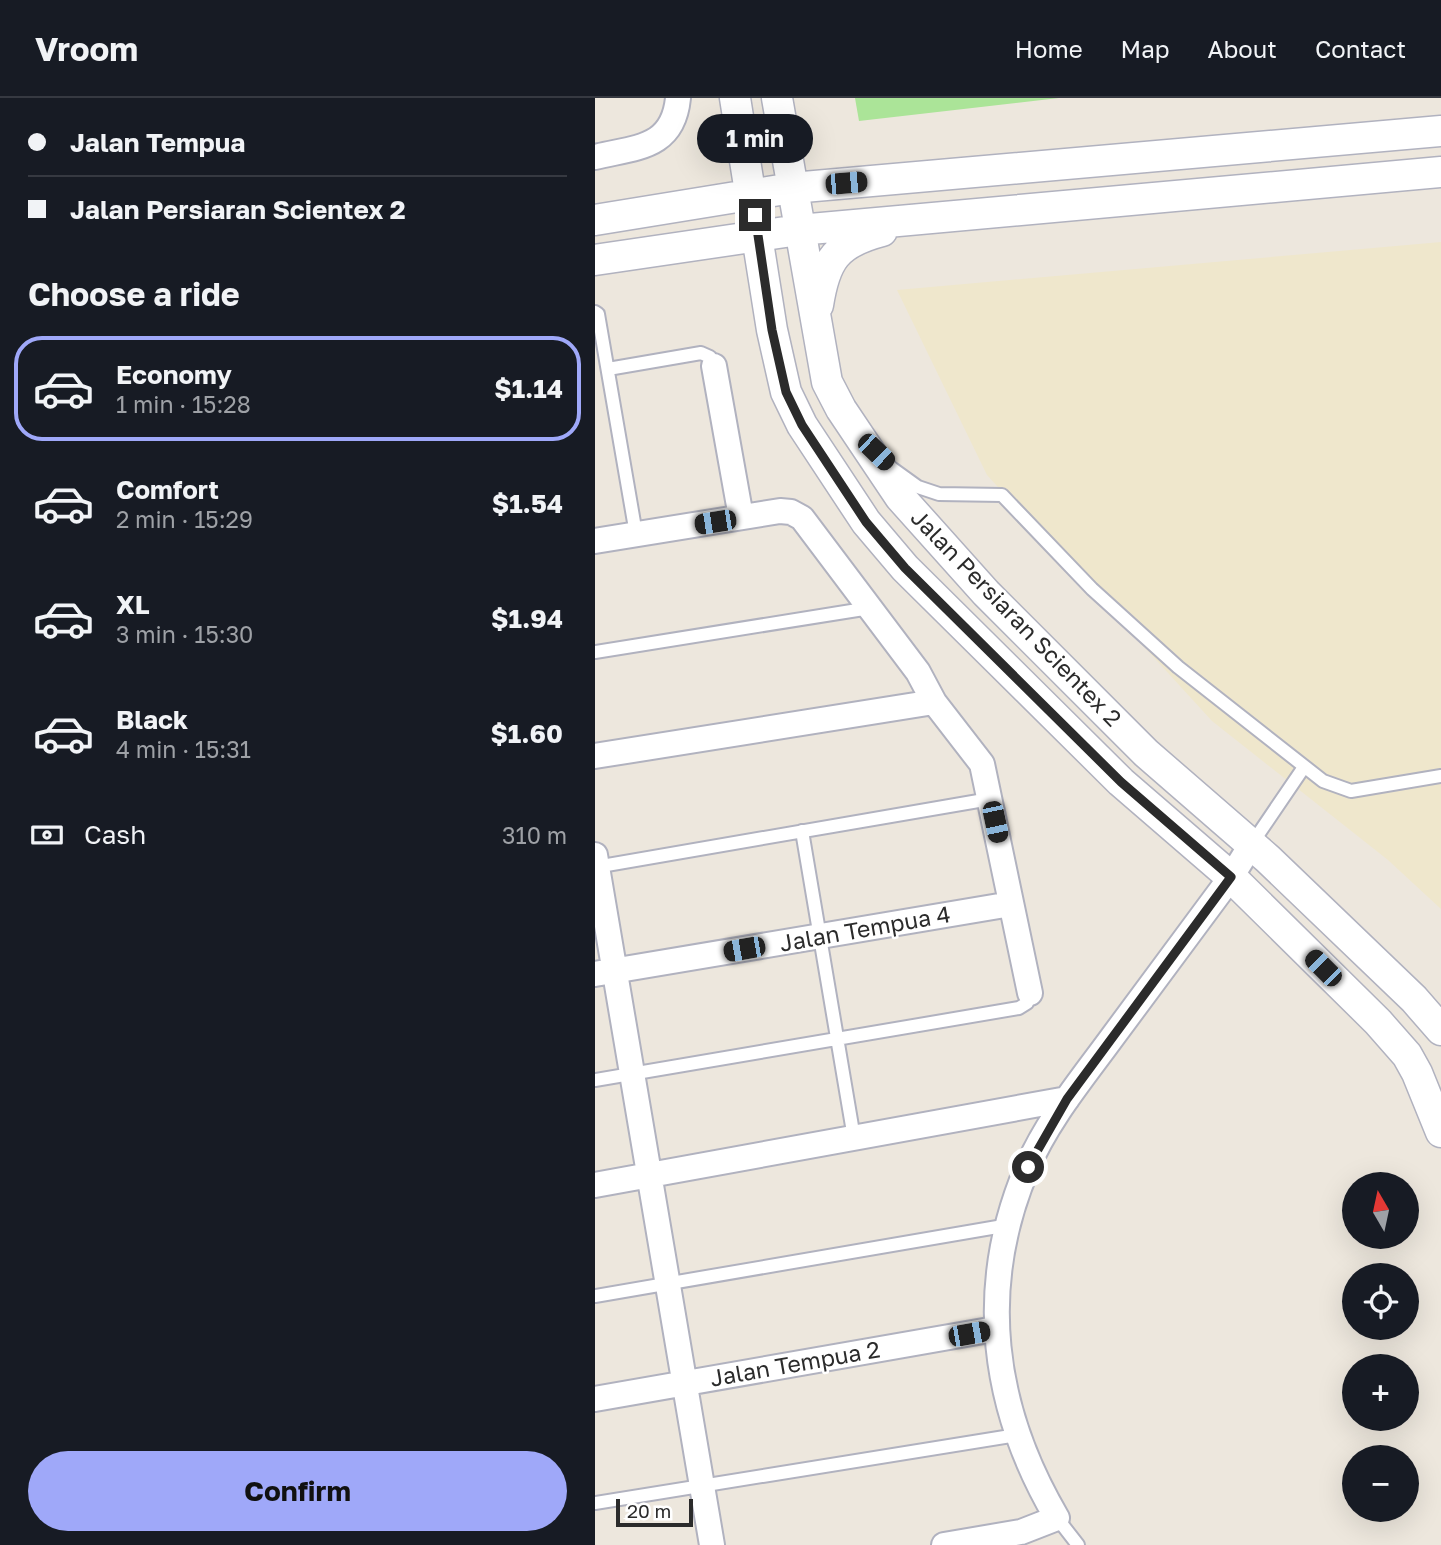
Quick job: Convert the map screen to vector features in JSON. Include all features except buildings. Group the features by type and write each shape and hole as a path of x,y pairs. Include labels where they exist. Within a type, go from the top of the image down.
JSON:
{"street":[{"path":"595,157 656,142 672,123 678,98"},
{"name":"Jalan Persiaran Scientex 2","path":"736,98 772,330 786,392 802,425 866,522 905,568 1121,782 1231,877 1407,1055 1441,1132"},
{"name":"Jalan Persiaran Scientex 2","path":"777,98 827,382 858,436 900,497 986,593 1146,753 1251,845 1414,999 1441,1030"},
{"path":"595,220 792,188 1441,131"},
{"path":"595,260 799,230 1441,172"},
{"path":"815,322 822,277 832,256 867,235 938,217"},
{"path":"714,366 741,517"},
{"path":"595,541 741,517 791,512 802,518 918,672 935,702 982,764 1030,993"},
{"path":"595,756 935,702"},
{"path":"944,1545 1021,1532 1057,1518 1035,1481 1006,1397 995,1329 997,1292 1009,1225 1028,1167 1067,1099 1231,877 1251,845"},
{"path":"596,863 605,973 632,1073 712,1545"},
{"name":"Jalan Tempua 4","path":"605,973 1011,904"},
{"path":"595,1185 1067,1099"},
{"name":"Jalan Tempua 2","path":"595,1399 995,1329"}],"lane":[{"path":"595,312 598,314 636,534"},
{"path":"608,369 701,353 711,358 714,366"},
{"path":"858,436 893,469 918,487 939,494 1002,495 1092,589 1178,667 1323,781 1351,791 1441,776"},
{"path":"595,652 870,608"},
{"path":"1251,845 1304,767"},
{"path":"596,863 990,799"},
{"path":"803,831 854,1138"},
{"path":"595,1080 1019,1008 1027,1003 1030,993"},
{"path":"595,1296 1009,1225"},
{"path":"595,1503 1017,1435"},
{"path":"1057,1518 1079,1545"}],"shaded area":[{"path":"1441,242 1441,909 1388,860 1212,721 987,475 897,290"}],"green space":[{"path":"855,98 1059,98 859,121"}],"route":[{"path":"755,215 772,330 786,392 802,425 866,522 905,568 1121,782 1231,877 1067,1099 1028,1167"}]}
